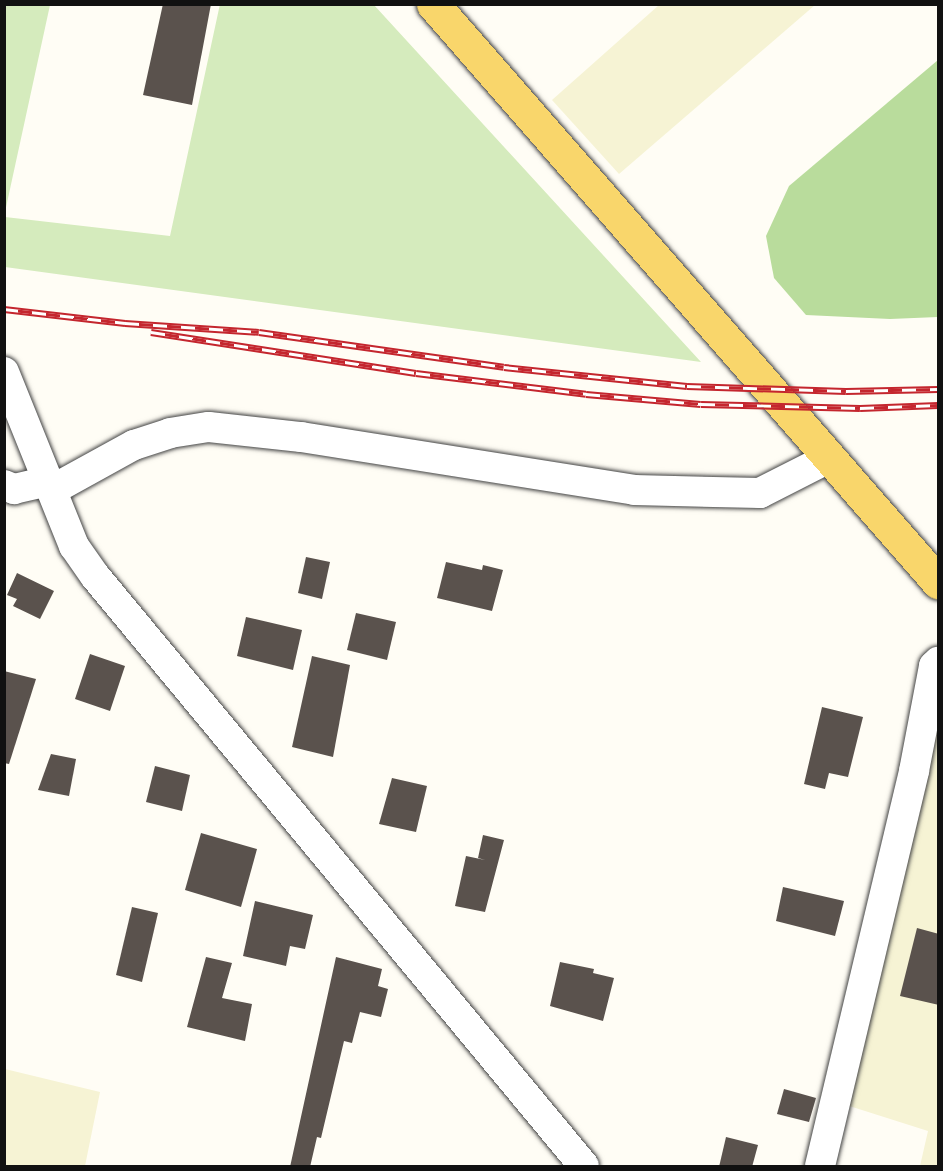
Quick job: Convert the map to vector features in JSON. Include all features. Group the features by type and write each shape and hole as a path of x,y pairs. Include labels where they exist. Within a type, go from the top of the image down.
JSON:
{"main road":[{"path":"433,4 939,582"}],"street":[{"path":"4,372 75,546 95,576 584,1167"},
{"path":"4,485 14,489 50,486 134,445 170,434 209,427 289,435 633,490 760,493 830,458"},
{"path":"820,1167 914,771 934,666 939,662"}],"shaded area":[{"path":"659,5 815,5 619,174 552,100"},
{"path":"938,691 938,1166 920,1166 928,1131 821,1097 918,707"},
{"path":"5,1069 100,1092 85,1166 5,1166"}],"green space":[{"path":"220,4 374,5 701,362 5,267 5,217 170,236"},
{"path":"4,5 50,5 5,212"},
{"path":"938,60 938,317 890,319 806,315 774,278 766,236 789,186"}],"building":[{"path":"163,4 211,4 192,105 143,95"},
{"path":"306,557 330,562 322,599 298,593"},
{"path":"446,562 482,570 483,565 503,570 492,611 437,598"},
{"path":"17,573 54,591 40,619 13,606 17,599 7,595"},
{"path":"356,613 396,622 387,660 347,650"},
{"path":"246,617 302,630 293,670 237,656"},
{"path":"90,654 125,666 110,711 75,699"},
{"path":"312,656 350,665 333,757 292,747"},
{"path":"4,671 36,679 9,764 4,763"},
{"path":"822,707 863,717 848,777 829,773 825,789 804,784"},
{"path":"51,754 76,759 69,796 38,790"},
{"path":"155,766 190,775 182,811 146,802"},
{"path":"392,778 427,786 416,832 379,824"},
{"path":"201,833 257,849 241,907 185,890"},
{"path":"483,835 504,840 485,912 455,906 466,856 485,860 478,858"},
{"path":"783,887 844,901 835,936 776,921"},
{"path":"255,901 313,915 305,949 290,946 286,966 243,956"},
{"path":"132,907 158,913 142,982 116,975"},
{"path":"917,928 939,934 939,1005 900,996"},
{"path":"206,957 232,963 222,998 252,1004 245,1041 187,1027"},
{"path":"336,957 382,969 378,986 388,989 381,1017 360,1012 352,1043 344,1041 321,1138 317,1137 310,1167 290,1167"},
{"path":"560,962 594,969 593,973 614,978 603,1021 550,1006"},
{"path":"784,1089 816,1098 809,1122 777,1114"},
{"path":"726,1137 758,1145 752,1167 719,1167"}],"railway":[{"path":"4,309 125,323 259,332 504,367 687,386 846,391 938,389"},
{"path":"151,332 416,373 586,394 701,404 860,408 938,405"}]}
